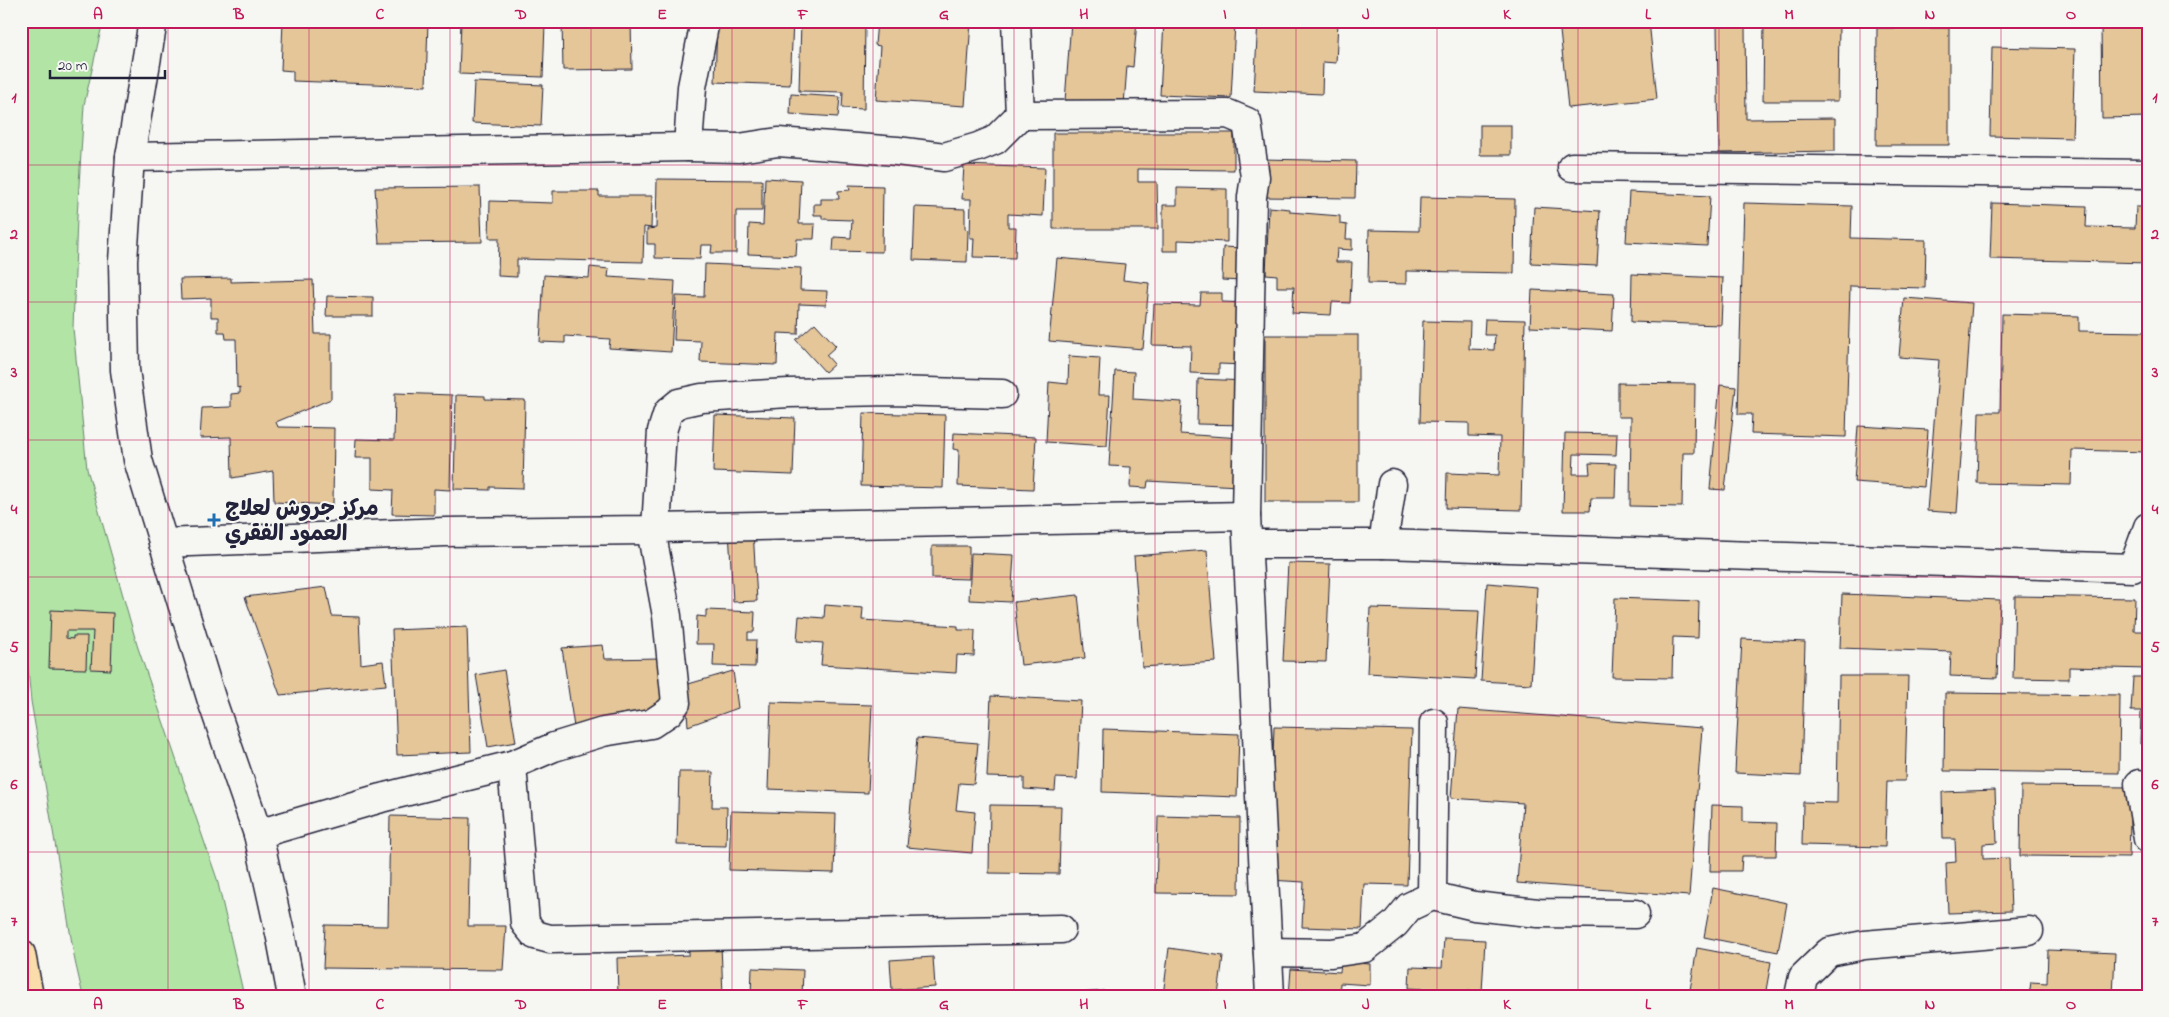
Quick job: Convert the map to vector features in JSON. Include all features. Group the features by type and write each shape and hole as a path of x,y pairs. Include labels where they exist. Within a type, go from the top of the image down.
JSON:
{"highway":[{"path":"21,954 29,996"}],"street":[{"path":"153,21 130,157 123,261 125,370 138,460 212,701 258,834 292,996"},
{"path":"688,147 692,87 705,21"},
{"path":"1016,21 1020,115"},
{"path":"130,157 688,147 739,148 778,142 897,151 944,157 995,140 1020,115 1228,114 1248,122 1255,177 1252,197 1246,516 1270,996"},
{"path":"1572,167 2148,174"},
{"path":"258,834 381,798 512,765 554,747 604,732 651,724 668,712 676,703 667,616 653,529 662,431 668,412 679,403 702,398 789,393 891,391 1002,394"},
{"path":"1383,544 1392,484"},
{"path":"163,543 445,532 1246,516"},
{"path":"1248,544 1383,544 2133,568 2148,527"},
{"path":"1432,896 1434,723"},
{"path":"512,765 525,923 535,936 550,939 1061,928"},
{"path":"2139,784 2148,839"},
{"path":"1268,952 1331,952 1365,948 1395,924 1409,907 1432,896 1474,906 1538,914 1635,914"},
{"path":"1799,996 1803,976 1829,952 1864,945 2029,931"}],"green space":[{"path":"21,21 103,21 84,105 73,328 87,469 137,645 217,879 244,996 83,996 75,961 31,701 21,596"}],"building":[{"path":"283,21 428,21 426,86 293,81 293,71 281,70"},
{"path":"562,21 631,21 632,69 563,70"},
{"path":"717,21 793,21 790,85 715,82"},
{"path":"801,21 865,22 864,109 842,108 843,92 799,91"},
{"path":"877,21 971,21 965,106 876,100 880,46 875,45"},
{"path":"1071,21 1137,21 1133,67 1127,66 1124,105 1065,101"},
{"path":"1164,21 1235,23 1231,98 1160,95"},
{"path":"1258,21 1338,21 1336,63 1323,62 1322,94 1254,91"},
{"path":"1559,21 1649,21 1657,99 1568,108"},
{"path":"1764,21 1839,21 1838,101 1763,101"},
{"path":"2101,21 2148,21 2148,117 2102,118"},
{"path":"461,22 545,24 543,77 459,74"},
{"path":"1717,26 1745,26 1746,119 1835,118 1835,151 1719,153"},
{"path":"1877,28 1949,28 1949,145 1876,145"},
{"path":"1992,47 2075,49 2072,138 1990,136"},
{"path":"474,82 543,85 541,126 472,123"},
{"path":"791,94 840,97 838,117 790,114"},
{"path":"1480,125 1511,125 1511,155 1480,155"},
{"path":"1053,133 1234,133 1234,170 1138,169 1138,182 1157,182 1158,229 1053,229"},
{"path":"1261,159 1356,161 1355,198 1260,197"},
{"path":"964,165 1045,168 1043,216 1008,214 1008,227 1016,227 1015,258 973,257 974,238 970,238 971,199 962,199"},
{"path":"765,178 801,180 799,224 815,224 814,239 797,239 796,256 748,254 749,224 763,225"},
{"path":"657,179 762,180 762,211 736,211 736,253 711,253 712,245 701,245 700,259 655,258 655,244 647,244 647,229 656,228"},
{"path":"849,185 883,186 882,252 833,251 834,237 851,238 852,220 822,219 822,215 814,215 814,204 821,204 821,199 839,199 838,191 850,190"},
{"path":"480,187 482,242 379,243 375,188"},
{"path":"1177,188 1227,189 1227,242 1178,240 1178,251 1163,251 1163,205 1177,205"},
{"path":"553,191 599,191 599,196 652,196 651,228 644,227 643,262 517,259 517,277 498,276 499,238 489,238 490,201 553,203"},
{"path":"1629,192 1710,196 1707,246 1626,242"},
{"path":"1420,197 1515,199 1514,273 1406,271 1406,284 1368,283 1369,230 1419,231"},
{"path":"1744,203 1852,206 1851,238 1926,240 1925,288 1850,286 1846,437 1751,434 1752,414 1738,414"},
{"path":"1992,203 2087,206 2086,227 2135,228 2136,207 2148,207 2148,263 1990,259"},
{"path":"915,207 965,209 965,229 968,230 967,262 913,260"},
{"path":"1269,207 1290,209 1290,212 1340,216 1340,224 1347,225 1346,239 1352,239 1352,250 1337,249 1336,262 1352,262 1350,303 1332,302 1331,315 1292,313 1294,287 1277,287 1277,275 1266,274"},
{"path":"1534,207 1600,211 1597,266 1531,263"},
{"path":"1223,247 1243,248 1242,281 1222,280"},
{"path":"1057,258 1125,264 1123,280 1149,283 1143,349 1049,341"},
{"path":"705,264 801,268 800,290 827,291 826,305 799,304 798,334 778,333 777,365 700,362 701,341 674,340 676,296 704,297"},
{"path":"590,267 609,269 608,277 675,281 671,352 609,348 610,339 565,336 565,343 540,342 544,275 589,278"},
{"path":"1632,274 1723,278 1721,325 1631,322"},
{"path":"231,278 231,282 313,280 315,334 331,334 331,399 276,422 278,427 334,428 333,505 274,502 273,471 232,478 231,437 200,438 202,408 231,407 231,394 240,393 240,387 237,388 236,339 226,339 225,332 218,332 218,317 211,317 211,298 181,299 180,279"},
{"path":"1532,290 1614,294 1612,331 1530,327"},
{"path":"1201,293 1222,293 1222,302 1248,303 1245,365 1219,364 1219,374 1190,373 1191,346 1152,345 1154,304 1200,305"},
{"path":"327,296 373,297 373,316 326,316"},
{"path":"1904,298 1972,303 1957,513 1927,511 1939,360 1899,357"},
{"path":"2002,314 2079,316 2079,331 2148,332 2147,452 2072,450 2071,485 1977,483 1979,412 2000,412"},
{"path":"1485,319 1525,320 1521,510 1446,508 1447,473 1499,475 1500,437 1469,436 1469,423 1420,422 1423,321 1470,322 1469,349 1494,350 1495,335 1484,335"},
{"path":"815,323 836,346 826,355 834,364 825,372 796,340"},
{"path":"1265,335 1358,335 1358,502 1265,502"},
{"path":"1069,356 1100,358 1098,395 1110,395 1107,446 1046,442 1049,382 1068,384"},
{"path":"1115,371 1134,372 1133,399 1182,402 1180,434 1241,438 1238,486 1148,481 1147,488 1130,487 1131,467 1109,466"},
{"path":"1198,379 1247,381 1246,425 1197,424"},
{"path":"1618,383 1695,384 1694,453 1683,453 1682,507 1630,506 1631,417 1618,417"},
{"path":"1720,385 1736,387 1725,490 1710,489"},
{"path":"395,393 452,395 450,490 434,489 434,515 392,514 393,490 372,489 372,458 355,458 356,439 394,440"},
{"path":"456,395 485,396 485,399 525,400 523,488 490,487 490,490 454,489"},
{"path":"863,413 945,415 943,488 861,486"},
{"path":"715,415 795,418 793,475 713,472"},
{"path":"1858,426 1928,430 1924,487 1854,482"},
{"path":"954,433 1036,437 1033,489 958,486 959,450 953,449"},
{"path":"1565,433 1617,434 1616,455 1574,454 1573,474 1590,474 1589,463 1616,464 1615,498 1591,498 1590,511 1563,511"},
{"path":"753,529 757,601 733,602 729,530"},
{"path":"932,546 969,546 969,579 932,578"},
{"path":"1207,550 1216,662 1142,667 1134,556"},
{"path":"971,553 1014,555 1011,602 969,600"},
{"path":"1288,563 1330,564 1326,662 1283,661"},
{"path":"1487,583 1537,587 1531,684 1481,681"},
{"path":"326,587 332,616 359,617 361,664 383,661 386,685 280,695 245,597"},
{"path":"1842,594 2000,600 1997,678 1950,676 1951,652 1840,648"},
{"path":"1078,595 1085,658 1021,665 1014,602"},
{"path":"2015,596 2135,598 2134,631 2148,631 2148,669 2069,667 2069,679 2013,678"},
{"path":"1615,598 1699,601 1698,638 1673,637 1672,678 1612,677"},
{"path":"825,605 863,608 862,620 958,626 958,630 975,630 974,656 957,655 956,673 821,665 823,643 797,641 799,616 824,618"},
{"path":"1370,608 1479,611 1475,679 1367,673"},
{"path":"51,610 113,613 111,670 91,669 93,631 66,631 66,638 73,639 73,636 87,636 86,669 49,668"},
{"path":"706,610 755,612 754,632 748,632 748,640 756,640 755,667 713,666 714,644 696,644 697,616 706,617"},
{"path":"467,627 471,752 397,755 392,630"},
{"path":"1742,639 1805,642 1801,776 1735,773"},
{"path":"603,645 605,659 661,658 669,704 574,727 562,648"},
{"path":"504,670 516,742 488,747 476,675"},
{"path":"733,671 738,708 688,726 685,685"},
{"path":"1839,676 1908,676 1905,781 1887,781 1885,847 1802,845 1803,802 1837,803"},
{"path":"2133,677 2148,677 2148,744 2140,744 2141,711 2131,711"},
{"path":"1945,693 2120,695 2119,773 1944,771"},
{"path":"991,696 1081,701 1077,779 1056,778 1055,791 1024,789 1024,778 987,777"},
{"path":"771,702 872,705 868,793 768,789"},
{"path":"1458,709 1702,728 1689,896 1517,883 1523,803 1451,798"},
{"path":"1274,727 1412,730 1407,885 1364,884 1362,929 1302,927 1304,882 1269,880"},
{"path":"1103,729 1239,734 1237,797 1102,792"},
{"path":"917,738 978,743 974,784 959,783 956,810 975,812 972,853 907,847"},
{"path":"679,772 713,772 712,807 727,807 726,846 677,845"},
{"path":"2021,786 2131,787 2129,857 2020,856"},
{"path":"1995,790 1997,843 1983,844 1983,859 2009,858 2011,911 1948,913 1946,863 1956,862 1955,839 1943,839 1942,792"},
{"path":"990,805 1061,806 1059,874 989,873"},
{"path":"1712,805 1743,806 1743,822 1777,823 1776,856 1742,856 1741,871 1710,871"},
{"path":"731,811 836,814 834,873 729,870"},
{"path":"390,816 470,818 468,926 506,926 503,970 323,968 325,925 388,926"},
{"path":"1158,816 1240,818 1239,894 1156,893"},
{"path":"1713,888 1787,903 1778,952 1704,937"},
{"path":"1444,938 1485,940 1482,992 1409,988 1410,967 1442,968"},
{"path":"721,944 723,996 618,996 617,958 689,955 689,945"},
{"path":"1169,948 1223,956 1218,996 1163,996"},
{"path":"1697,948 1771,962 1765,996 1689,996"},
{"path":"2048,950 2115,953 2113,996 2029,996 2031,982 2047,983"},
{"path":"933,957 935,987 892,990 890,960"},
{"path":"1341,962 1370,964 1370,985 1340,983 1339,996 1289,996 1291,969 1340,972"},
{"path":"752,968 803,970 802,996 751,996"},
{"path":"1104,991 1104,996 1040,996"}],"place":[{"name":"مركز جروش لعلاج العمود الفقري","path":"214,520"}]}
